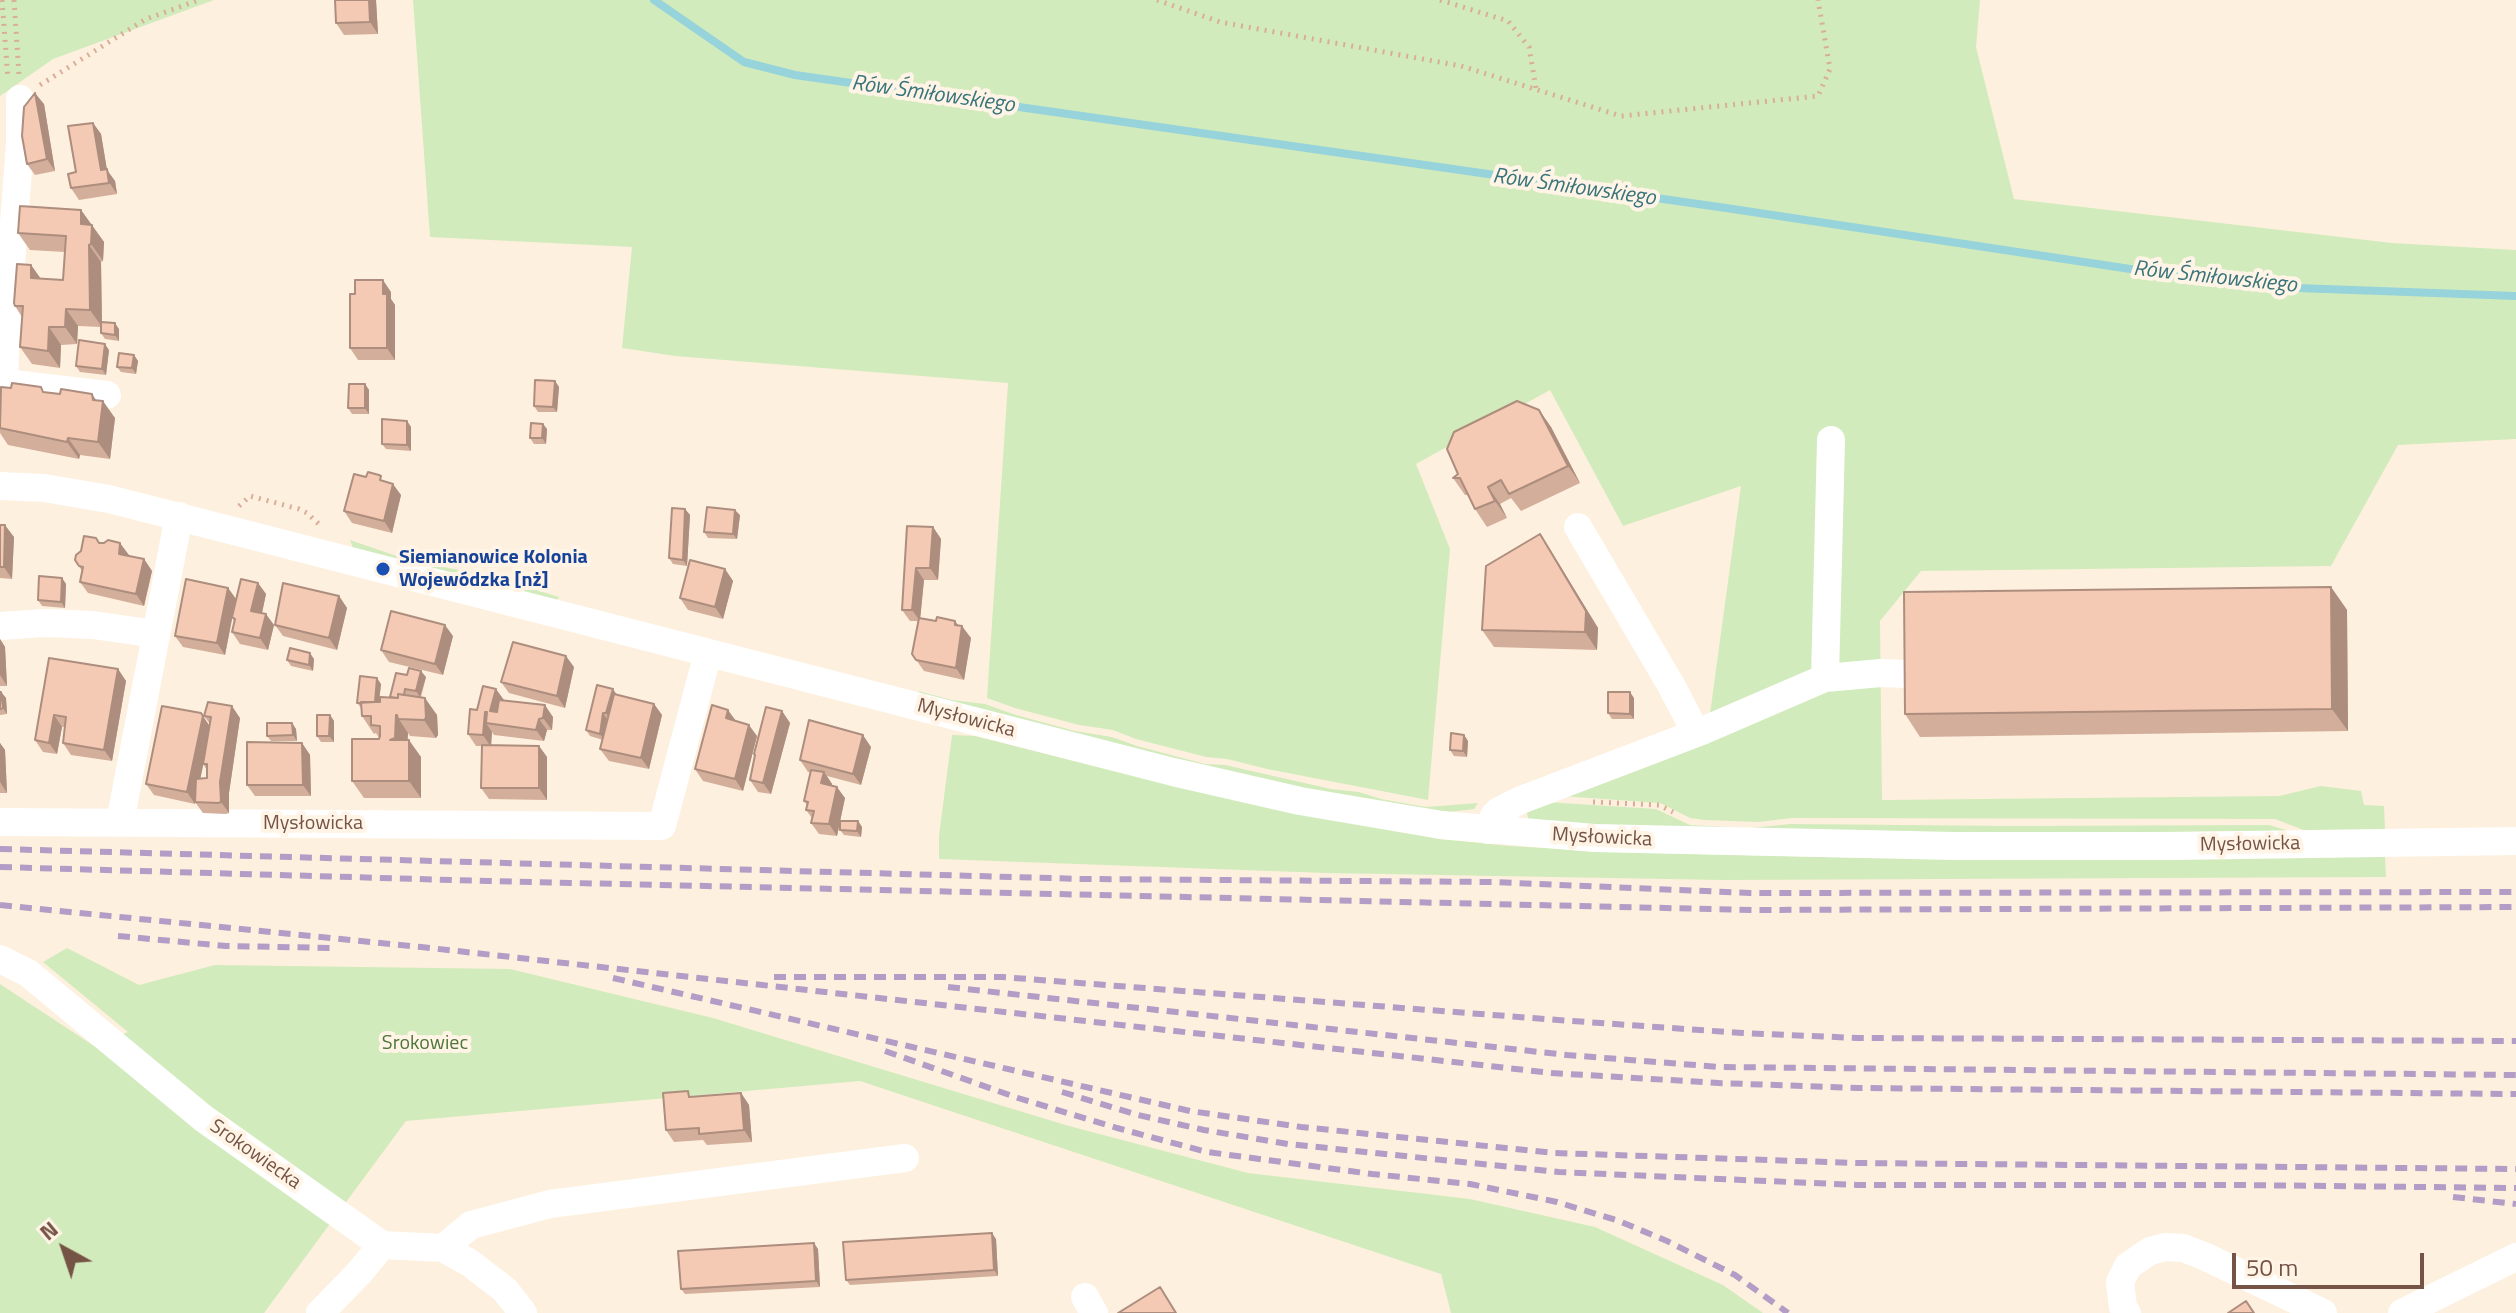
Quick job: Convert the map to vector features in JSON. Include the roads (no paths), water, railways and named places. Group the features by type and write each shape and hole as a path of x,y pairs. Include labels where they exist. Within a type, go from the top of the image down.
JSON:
{"street":[{"path":"20,99 20,143 2,391 107,395"},
{"path":"1825,678 1831,440"},
{"name":"Mysłowicka","path":"0,486 87,494 179,516 1243,788 1357,811 1489,830 1680,841 1954,846 2516,841"},
{"path":"120,822 179,516"},
{"path":"1578,527 1696,733"},
{"path":"0,626 45,623 93,625 156,634"},
{"name":"Mysłowicka","path":"0,822 662,826 708,653"},
{"path":"1489,830 1499,811 1521,800 1696,733 1825,678 1907,674"},
{"name":"Srokowiecka","path":"0,959 28,973 203,1118 382,1245"},
{"path":"443,1248 471,1225 550,1204 905,1158"},
{"path":"320,1313 382,1245 443,1248 470,1263 505,1290 523,1313"},
{"path":"2127,1313 2123,1307 2120,1282 2128,1266 2150,1251 2165,1247 2183,1248 2204,1256 2323,1313"},
{"path":"2402,1313 2516,1257"}],"waterway":[{"name":"Rów Śmiłowskiego","path":"654,0 744,62 795,75 1726,208 2243,286 2516,296"}],"railway":[{"path":"0,849 1084,879 1492,882 1750,893 2516,892"},
{"path":"0,867 1753,910 2516,907"},
{"path":"0,905 421,947 1552,1073 1858,1088 2516,1094"},
{"path":"118,936 226,946 333,948"},
{"path":"774,977 1002,977 1558,1020 1858,1038 2516,1041"},
{"path":"613,978 1190,1111 1301,1127 1555,1153 1858,1163 2516,1169"},
{"path":"948,987 1567,1055 1720,1067 2516,1075"},
{"path":"885,1051 1018,1098 1207,1152 1470,1184 1557,1202 1619,1221 1667,1241 1735,1275 1788,1313"},
{"path":"1062,1092 1138,1115 1288,1144 1559,1172 1858,1185 2516,1188"},
{"path":"2453,1197 2516,1204"}],"place":[{"name":"Siemianowice Kolonia Wojewódzka [nż]","path":"383,569"}],"park label":[{"name":"Srokowiec","path":"425,1044"}]}
